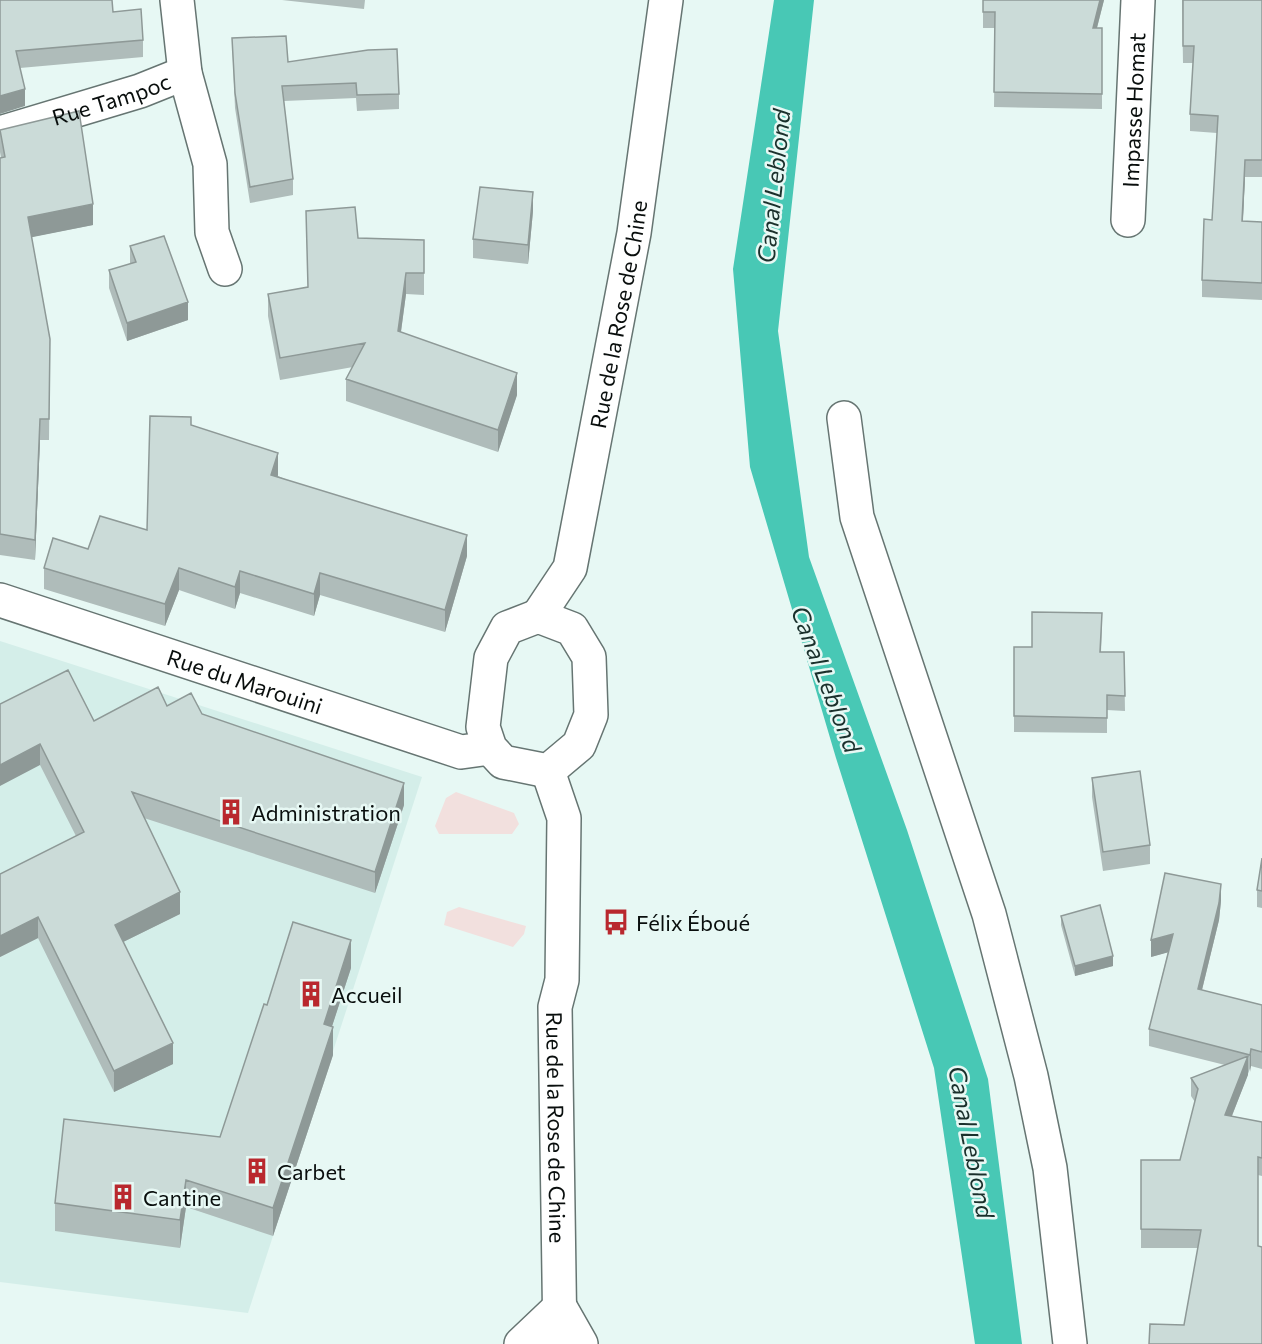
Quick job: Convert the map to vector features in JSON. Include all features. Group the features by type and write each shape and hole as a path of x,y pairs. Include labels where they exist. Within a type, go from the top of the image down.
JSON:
{"street":[{"path":"177,0 185,73 210,164 212,232 225,269"},
{"name":"Rue de la Rose de Chine","path":"538,616 570,568 634,233 666,0"},
{"name":"Impasse Homat","path":"1128,220 1138,0"},
{"name":"Rue Tampoc","path":"0,133 140,91 185,73"},
{"path":"844,418 857,517 989,914 1031,1076 1050,1168 1070,1344"},
{"name":"Rue du Marouini","path":"0,600 461,752 490,748"},
{"path":"538,616 572,628 589,657 591,715 579,745 548,771 503,762 490,748 483,727 491,658 507,628 538,616"},
{"name":"Rue de la Rose de Chine","path":"548,771 564,818 562,980 555,1007 560,1344"},
{"path":"521,1344 560,1307 581,1344"}],"shaded area":[{"path":"0,641 422,777 248,1313 0,1282"},
{"path":"456,792 514,813 519,824 512,834 439,834 435,826 446,798"},
{"path":"459,907 526,926 524,934 513,947 444,925 447,912"}],"water":[{"name":"Canal Leblond","path":"774,0 814,0 778,331 809,557 907,830 988,1079 1022,1344 975,1344 934,1068 836,758 750,467 733,269"}],"building":[{"path":"0,0 112,0 113,12 141,9 143,40 16,51 25,89 0,96"},
{"path":"983,0 1100,0 1093,28 1102,28 1102,94 994,92 995,12 983,12"},
{"path":"1183,0 1262,0 1262,160 1245,160 1242,221 1262,222 1262,283 1202,280 1204,219 1212,220 1218,116 1190,114 1194,46 1183,46"},
{"path":"286,36 288,62 368,50 397,49 399,94 357,95 356,83 282,86 293,179 250,187 235,93 232,38"},
{"path":"79,111 93,204 28,217 50,339 49,419 40,419 35,540 0,534 0,158 5,157 0,130"},
{"path":"480,187 533,192 528,245 473,239"},
{"path":"355,207 358,238 424,240 424,273 406,273 398,331 517,373 498,430 346,379 365,343 280,358 268,294 308,287 306,211"},
{"path":"164,236 188,302 127,323 109,270 136,262 130,246"},
{"path":"150,416 191,417 191,425 278,453 271,475 467,535 445,610 320,573 314,594 240,571 235,587 179,568 165,604 44,568 53,538 88,549 100,516 147,530"},
{"path":"1032,612 1102,613 1100,652 1124,652 1125,696 1107,695 1107,718 1014,716 1014,647 1032,647"},
{"path":"68,670 94,721 158,687 167,706 191,693 202,714 404,783 375,872 132,792 180,892 115,925 173,1043 114,1071 38,917 0,936 0,874 84,832 40,744 0,765 0,704"},
{"path":"1140,771 1150,845 1103,852 1092,778"},
{"path":"1262,858 1262,891 1257,890"},
{"path":"1165,873 1221,884 1219,903 1198,989 1262,1005 1262,1052 1251,1049 1250,1055 1149,1029 1173,934 1151,940"},
{"path":"1100,905 1113,956 1075,966 1061,916"},
{"path":"293,922 351,940 324,1024 333,1027 273,1208 186,1180 180,1220 55,1203 64,1119 220,1137 264,1004 267,1005"},
{"path":"1248,1056 1225,1115 1262,1122 1262,1158 1258,1157 1258,1246 1262,1247 1262,1344 1149,1344 1150,1324 1184,1325 1201,1230 1141,1229 1141,1160 1180,1160 1198,1089 1191,1078"}],"place":[{"name":"Administration","path":"231,812"},
{"name":"Félix Éboué","path":"616,922"},
{"name":"Accueil","path":"311,994"},
{"name":"Carbet","path":"257,1171"},
{"name":"Cantine","path":"123,1197"}]}
